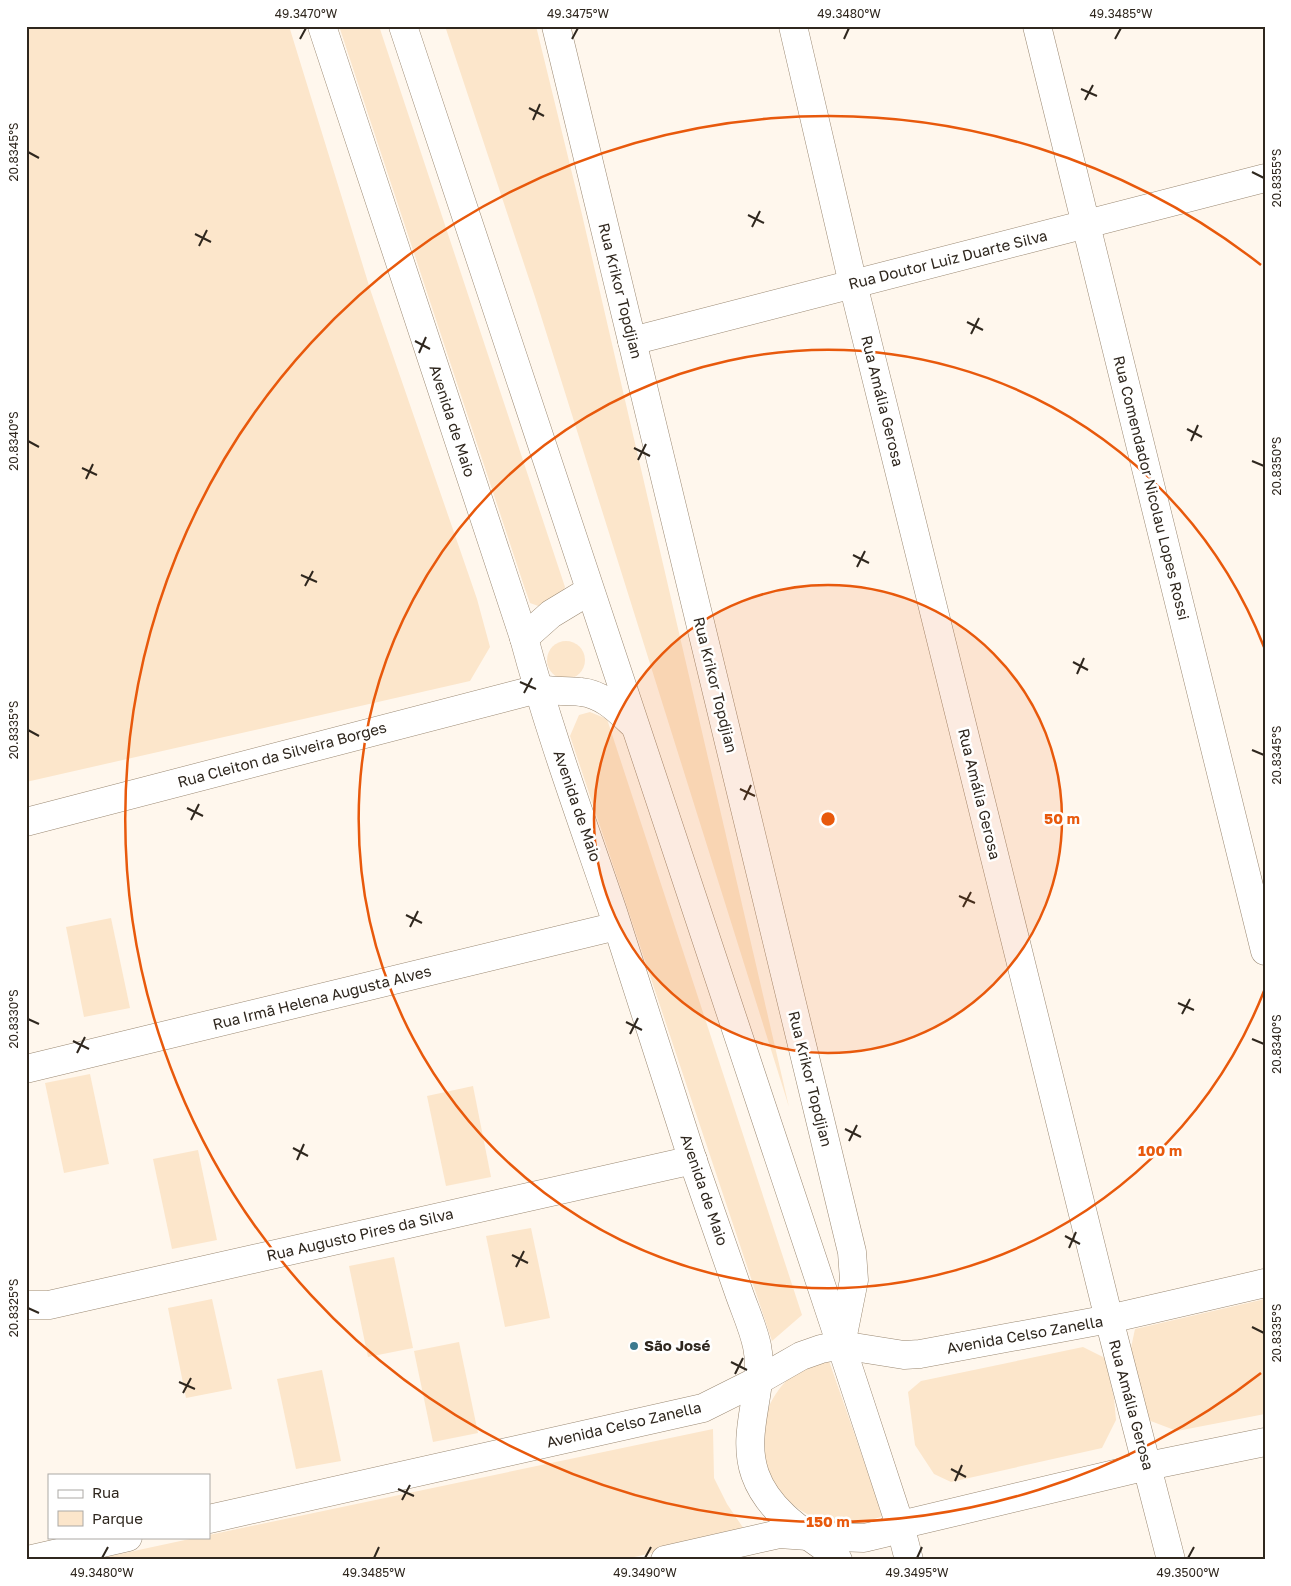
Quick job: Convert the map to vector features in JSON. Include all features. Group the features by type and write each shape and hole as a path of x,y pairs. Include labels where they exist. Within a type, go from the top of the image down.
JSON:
{"street":[{"name":"Avenida de Maio","path":"322,26 524,638 538,689 693,1160 757,1347 759,1388 750,1438 751,1457 755,1474 774,1506 808,1536 834,1554 838,1560"},
{"path":"403,26 589,591 841,1345 900,1525 909,1560"},
{"name":"Rua Krikor Topdjian","path":"556,26 852,1252 854,1280 841,1345"},
{"name":"Rua Amália Gerosa","path":"793,26 853,284 1109,1319 1171,1560"},
{"name":"Rua Comendador Nicolau Lopes Rossi","path":"1038,26 1265,951"},
{"name":"Rua Doutor Luiz Duarte Silva","path":"632,342 1265,178"},
{"path":"524,638 552,614 589,591"},
{"path":"538,689 551,692 581,691 590,693 609,703 634,725"},
{"name":"Rua Cleiton da Silveira Borges","path":"26,822 538,689"},
{"name":"Rua Irmã Helena Augusta Alves","path":"26,1069 617,926"},
{"name":"Rua Augusto Pires da Silva","path":"26,1305 49,1305 693,1160"},
{"name":"Avenida Celso Zanella","path":"210,1519 703,1408 759,1380 801,1356 820,1348 841,1345 904,1355 920,1354 1109,1319 1265,1284"},
{"path":"665,1560 779,1534 864,1538 900,1525 1148,1466 1265,1442"},
{"path":"28,1560 124,1538"}],"green space":[{"path":"26,26 289,26 371,292 477,599 490,647 470,681 26,782"},
{"path":"339,26 379,26 565,587 562,596 541,607 530,603 525,589"},
{"path":"445,26 536,26 580,206 789,1107 536,300"},
{"path":"566,641 580,646 585,660 580,674 566,679 552,674 547,660 552,646"},
{"path":"590,712 607,719 802,1315 772,1341 570,736 579,715"},
{"path":"111,918 130,1008 84,1017 66,927"},
{"path":"90,1074 109,1164 64,1173 45,1083"},
{"path":"473,1086 491,1177 446,1186 427,1096"},
{"path":"198,1150 217,1240 172,1249 153,1159"},
{"path":"531,1228 550,1318 505,1327 486,1236"},
{"path":"394,1257 413,1348 368,1357 349,1266"},
{"path":"212,1299 232,1389 186,1398 168,1308"},
{"path":"1265,1299 1265,1414 1177,1431 1148,1420 1128,1362 1135,1329"},
{"path":"459,1342 478,1433 433,1442 414,1351"},
{"path":"1083,1347 1105,1358 1114,1398 1116,1420 1102,1448 951,1482 934,1474 915,1445 908,1392 921,1381"},
{"path":"828,1358 883,1516 864,1522 851,1524 831,1523 806,1514 776,1487 765,1463 764,1431 768,1409 774,1397 791,1376"},
{"path":"322,1370 341,1461 296,1469 277,1379"},
{"path":"713,1429 714,1478 727,1504 746,1532 621,1560 92,1560 194,1538 210,1538 210,1535"}],"place":[{"name":"São José","path":"634,1346"}]}
